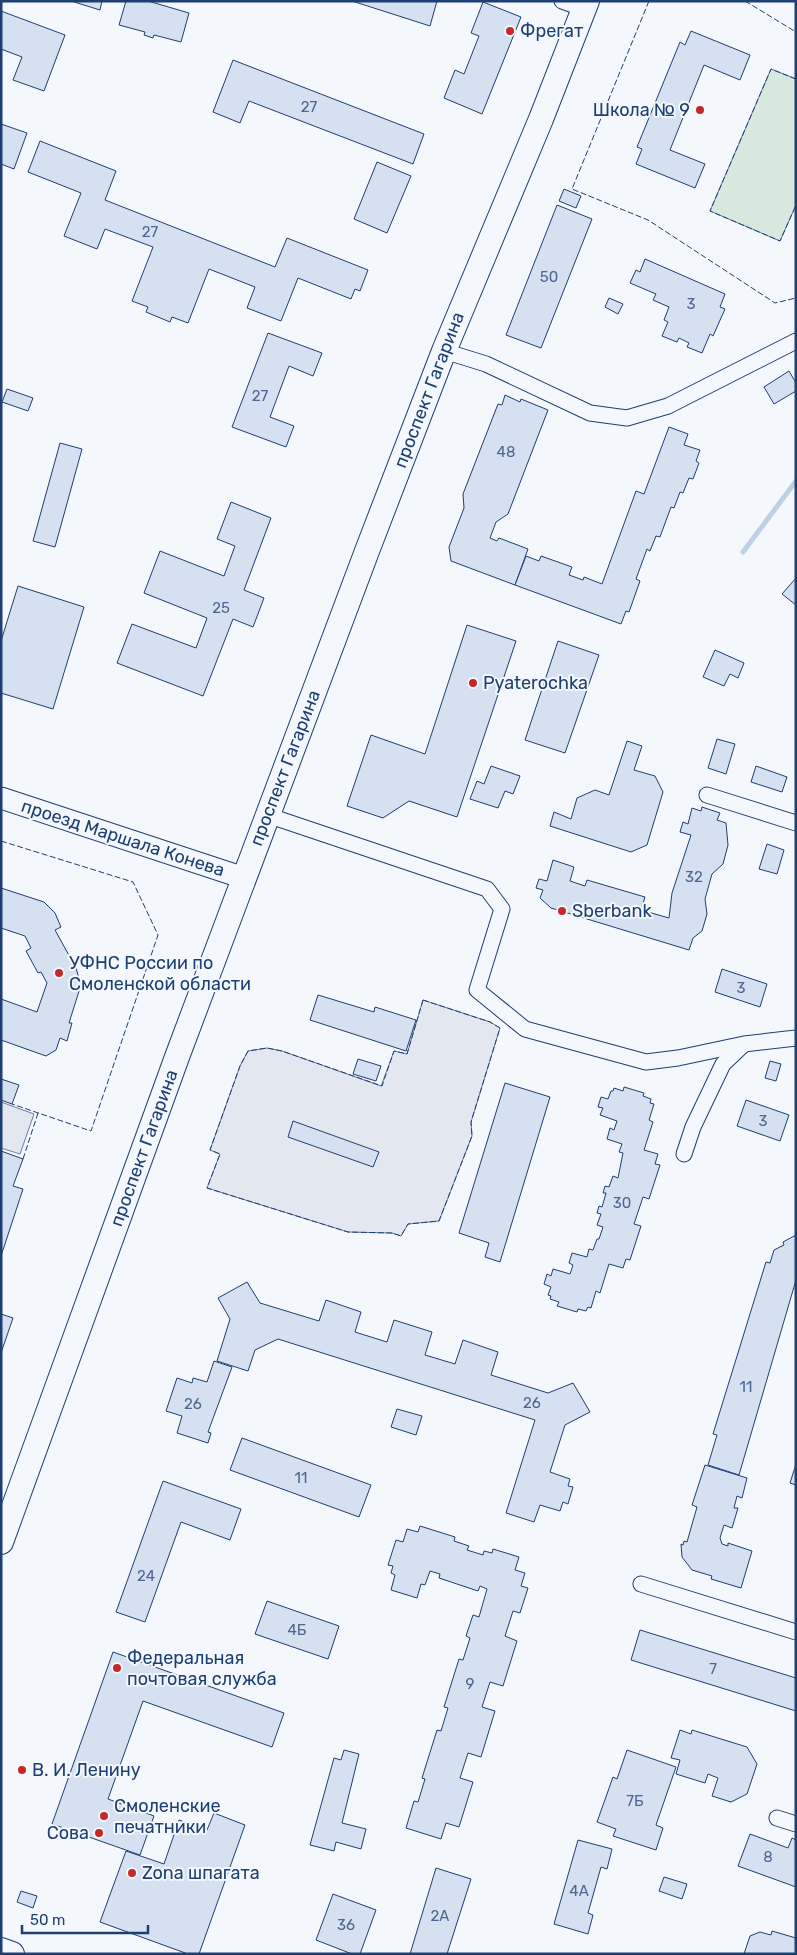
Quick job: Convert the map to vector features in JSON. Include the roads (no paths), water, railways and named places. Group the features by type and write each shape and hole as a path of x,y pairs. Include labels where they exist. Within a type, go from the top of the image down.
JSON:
{"main road":[{"name":"проспект Гагарина","path":"1,1542 267,815 444,351 534,137 586,5"},
{"path":"1,1950 12,1954"}],"street":[{"path":"562,1 586,5"},
{"path":"444,351 486,364 590,413 627,418 668,406 796,341"},
{"path":"707,795 796,823"},
{"name":"проезд Маршала Конева","path":"1,798 244,878"},
{"path":"267,815 487,889 502,910 477,990 525,1029 646,1062 678,1058 744,1044 796,1038"},
{"path":"684,1154 693,1127 723,1064 744,1044"},
{"path":"641,1584 796,1632"},
{"path":"777,1818 796,1824"}],"waterway":[{"path":"743,552 796,481"}],"place":[{"name":"Фрегат","path":"510,31"},
{"name":"Школа № 9","path":"700,110"},
{"name":"Pyaterochka","path":"473,683"},
{"name":"Sberbank","path":"562,911"},
{"name":"УФНС России по Смоленской области","path":"59,973"},
{"name":"Федеральная почтовая служба","path":"117,1668"},
{"name":"В. И. Ленину","path":"22,1770"},
{"name":"Смоленские печатники","path":"104,1816"},
{"name":"Сова","path":"99,1833"},
{"name":"Zona шпагата","path":"132,1873"}]}
